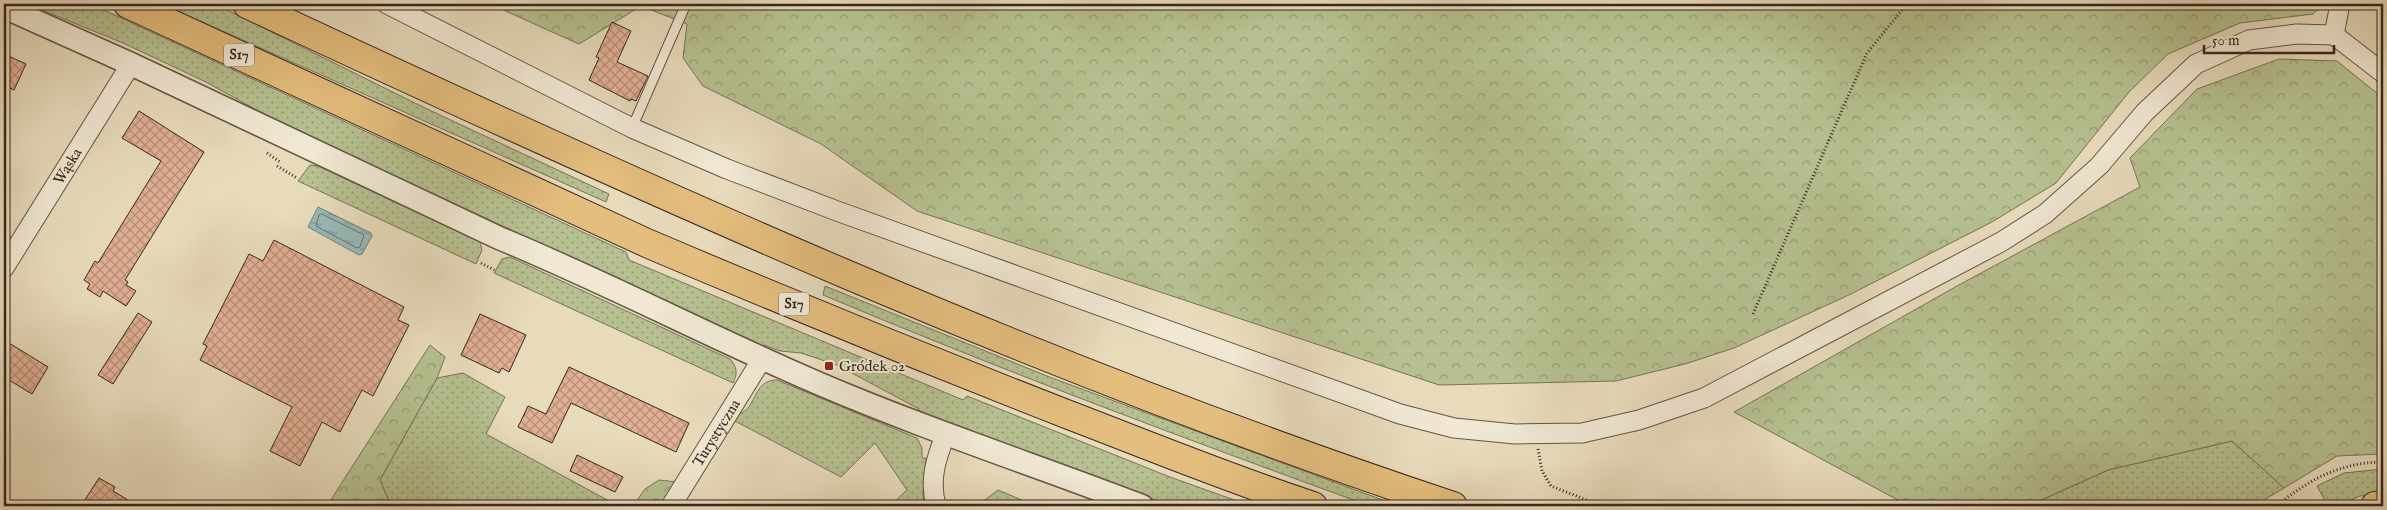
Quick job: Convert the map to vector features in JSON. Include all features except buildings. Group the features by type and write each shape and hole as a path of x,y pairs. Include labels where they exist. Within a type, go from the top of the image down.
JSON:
{"highway":[{"name":"S17","path":"128,4 640,240 1001,389 1245,484 1313,506"},
{"path":"247,4 434,92 727,223 1100,380 1453,506"},
{"path":"2375,506 2383,505"}],"street":[{"path":"387,4 632,128 727,169 837,211 1400,414 1454,428 1515,434 1582,432 1640,420 1704,398 2001,242 2044,214 2099,166 2145,112 2196,64 2249,40 2297,34 2334,35 2383,73"},
{"path":"2334,35 2340,4"},
{"path":"4,7 131,64 762,359 946,433 1142,506"},
{"name":"Wąska","path":"4,268 131,64"},
{"name":"Turystyczna","path":"670,506 762,359"},
{"path":"936,506 932,490 933,469 946,433"}],"lane":[{"path":"632,128 686,4"}],"path":[{"path":"1754,314 1867,53 1907,4"},
{"path":"266,153 280,162"},
{"path":"277,166 297,178"},
{"path":"480,263 494,270"},
{"path":"1536,434 1542,471 1551,486 1602,506"},
{"path":"2276,506 2321,475 2362,462 2383,462"}],"green space":[{"path":"27,4 91,4 626,252 629,260 963,400 967,396 1170,477 1251,506 1172,506 920,413 919,409 837,365 801,353 780,351 764,345 759,349 567,256 271,118 206,82 123,43"},
{"path":"162,4 215,4 425,108 609,194 606,202"},
{"path":"490,4 2323,4 2313,14 2240,23 2168,54 2129,92 2056,183 1992,222 1851,294 1734,348 1685,364 1616,381 1439,385 917,211 821,144 703,86 683,58 687,24 641,6 579,44"},
{"path":"2279,59 2337,61 2383,98 2383,454 2337,456 2284,488 2232,441 2108,470 2028,506 1909,506 1734,412 1957,286 2140,187 2130,158 2197,89"},
{"path":"310,165 318,166 480,242 482,250 476,264 298,181"},
{"path":"510,257 730,359 736,370 733,383 494,273 502,259"},
{"path":"825,286 1052,378 1399,506 1370,506 1095,404 823,295"},
{"path":"430,345 445,357 437,378 380,480 391,506 327,506"},
{"path":"463,373 505,397 486,434 609,501 612,506 391,506 380,480 437,378"},
{"path":"777,380 917,438 922,448 922,458 926,458 923,493 924,506 890,506 907,490 875,443 841,477 733,420 748,408 762,386"},
{"path":"2232,441 2284,488 2254,506 2028,506 2108,470"},
{"path":"2383,469 2383,494 2360,496 2336,506 2328,506 2317,486 2344,473"},
{"path":"659,480 677,482 662,506 633,506 645,489"},
{"path":"998,490 1036,506 977,506"}],"water":[{"path":"318,207 371,233 372,236 362,254 359,255 308,227"}],"place":[{"name":"Gródek 02","path":"829,366"}]}
